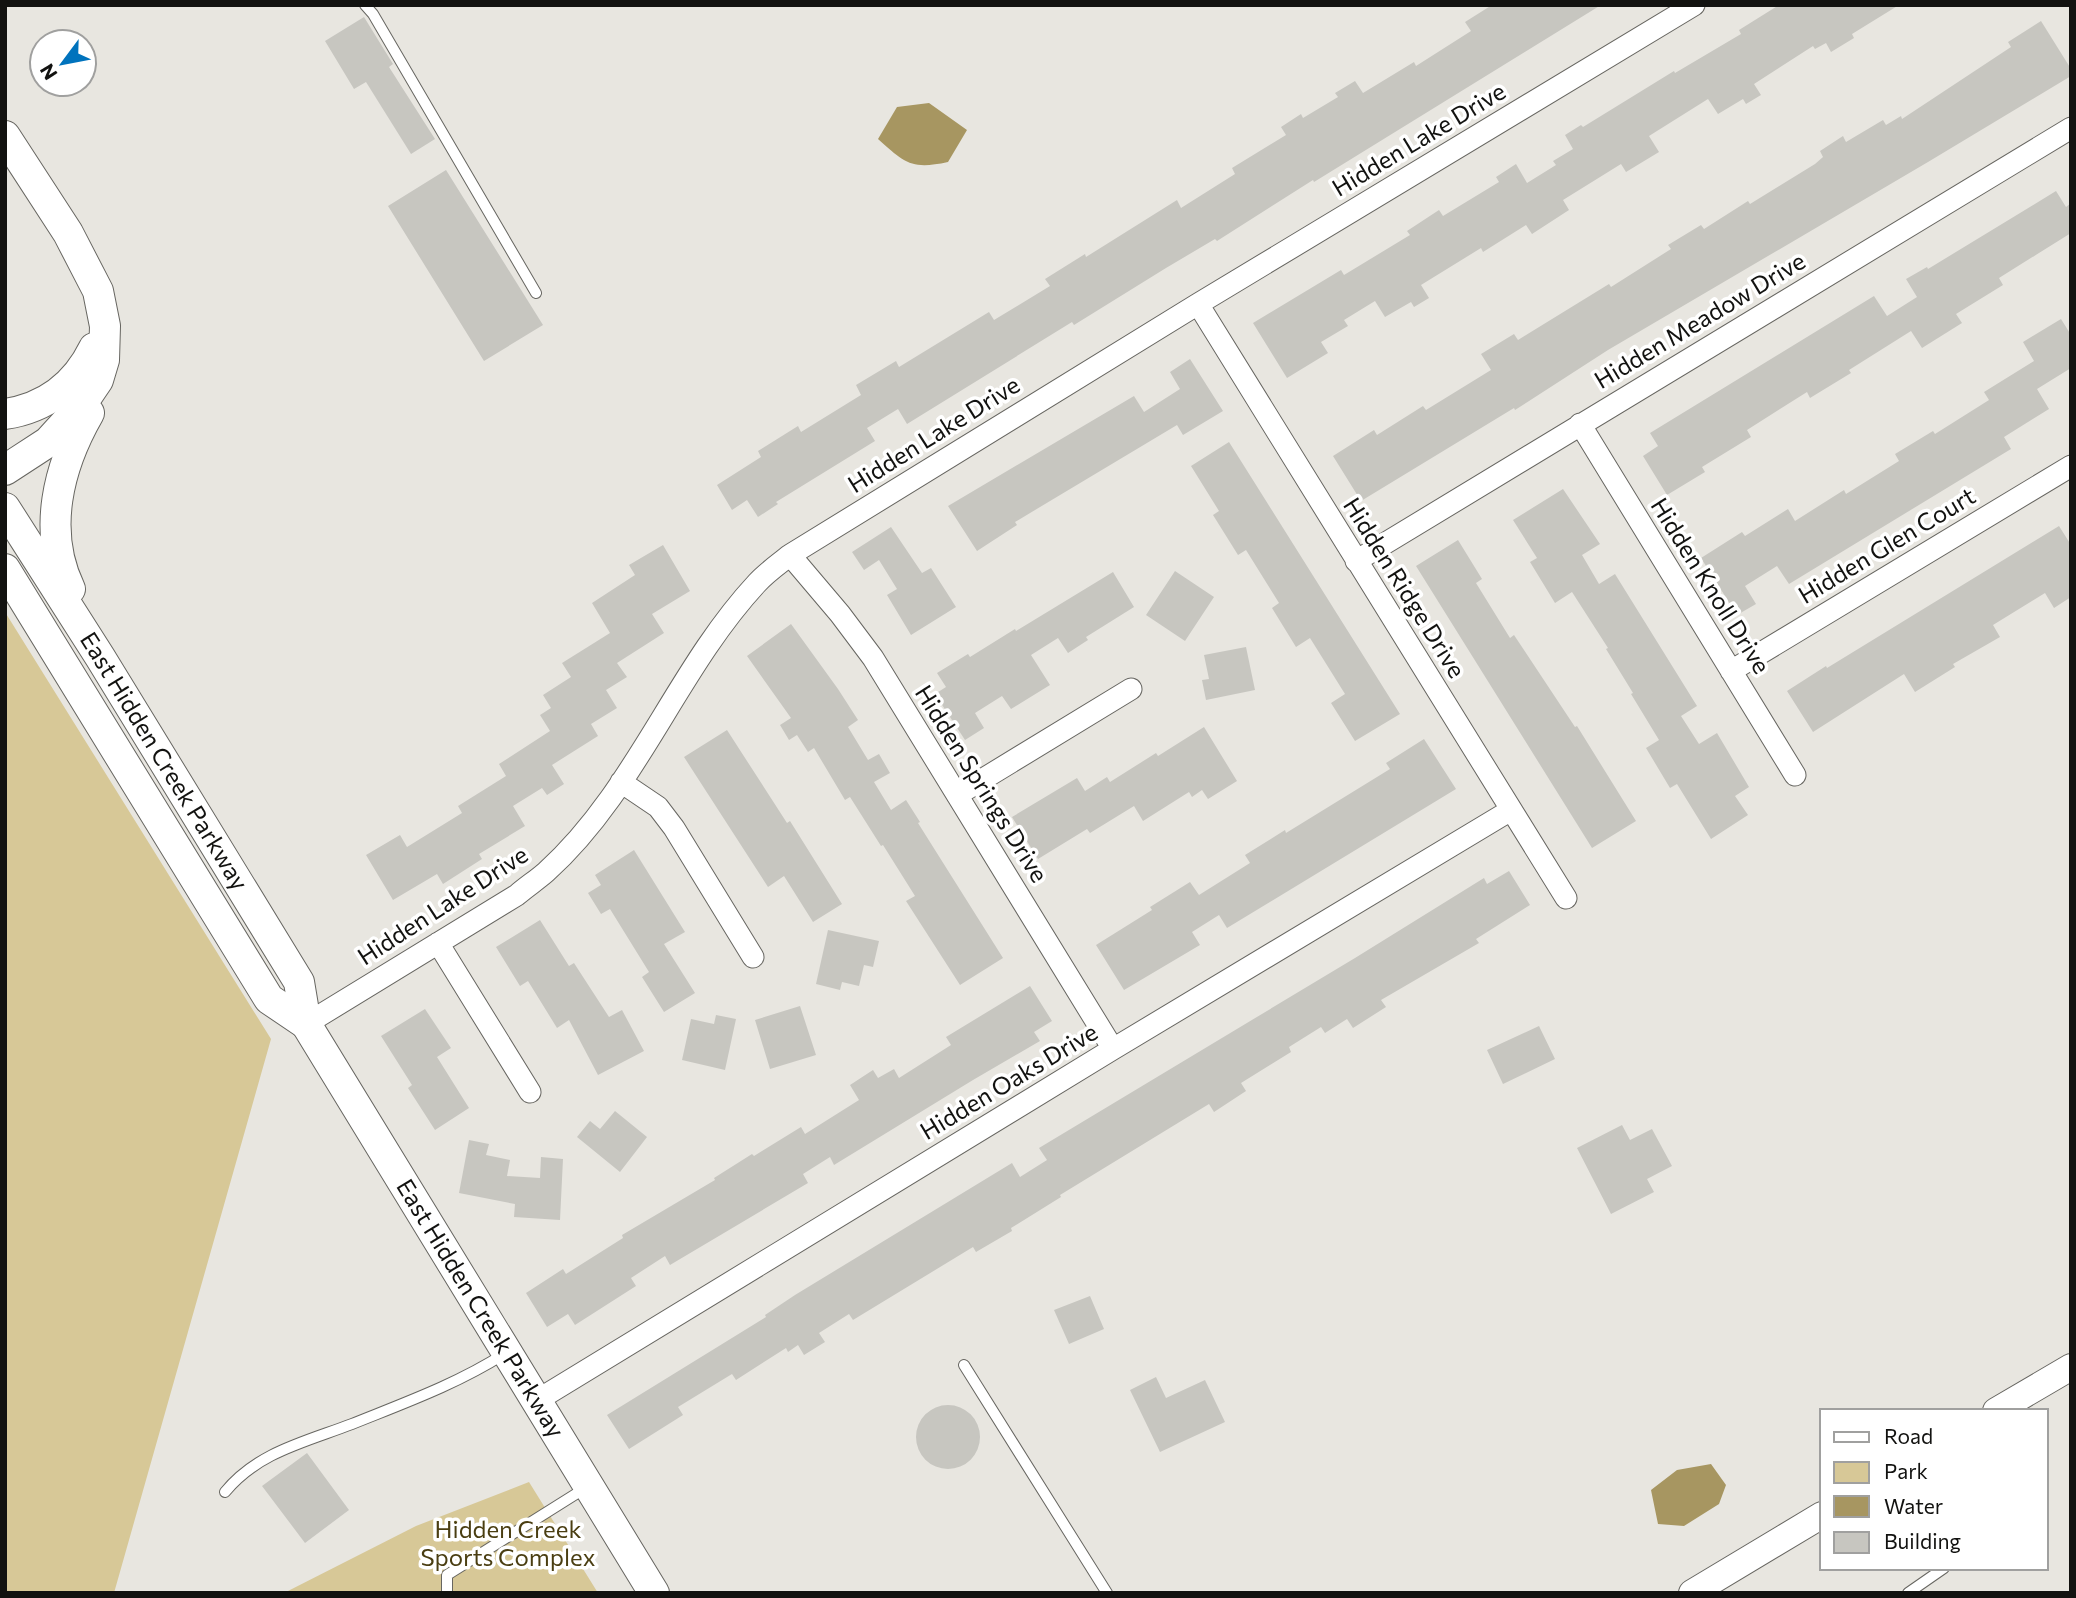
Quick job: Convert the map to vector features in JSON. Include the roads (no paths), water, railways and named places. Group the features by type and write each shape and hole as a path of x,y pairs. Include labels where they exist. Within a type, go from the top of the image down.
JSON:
{"main road":[{"path":"5,136 68,233 98,291 105,326 104,360 98,380 98,397 68,454 55,512 56,538 63,574 100,657"},
{"path":"5,414 33,408 53,398 76,377 91,356 105,326"},
{"path":"5,470 48,442 79,408 98,380"},
{"name":"East Hidden Creek Parkway","path":"5,508 100,657 299,982 306,1024 654,1593"},
{"name":"East Hidden Creek Parkway","path":"5,569 270,999 306,1024"}],"street":[{"name":"Hidden Lake Drive","path":"306,1024 517,895 546,872 580,836 621,782 723,622 759,580 790,555 1198,304 1694,5"},
{"name":"Hidden Meadow Drive","path":"1356,561 2071,128"},
{"name":"Hidden Ridge Drive","path":"1198,304 1566,898"},
{"name":"Hidden Knoll Drive","path":"1580,424 1795,775"},
{"name":"Hidden Glen Court","path":"1731,671 2071,466"},
{"name":"Hidden Springs Drive","path":"790,555 873,658 1113,1049"},
{"path":"957,794 1131,689"},
{"path":"621,782 658,807 666,817 752,957"},
{"name":"Hidden Oaks Drive","path":"536,1401 1511,810"},
{"path":"438,943 530,1092"},
{"path":"1999,1409 2071,1367"},
{"path":"1692,1593 1820,1516"}],"lane":[{"path":"365,5 373,14 536,293"},
{"path":"225,1492 257,1462 292,1445 471,1375 507,1352"},
{"path":"964,1365 1107,1593"},
{"path":"447,1593 447,1575 588,1486"},
{"path":"1908,1593 1941,1570"}],"water":[{"path":"929,103 967,130 948,162 917,165 902,159 878,139 897,107"},
{"path":"1711,1464 1726,1485 1719,1504 1684,1526 1658,1524 1651,1490 1677,1470"}],"park label":[{"name":"Hidden Creek Sports Complex","path":"508,1544"}]}
